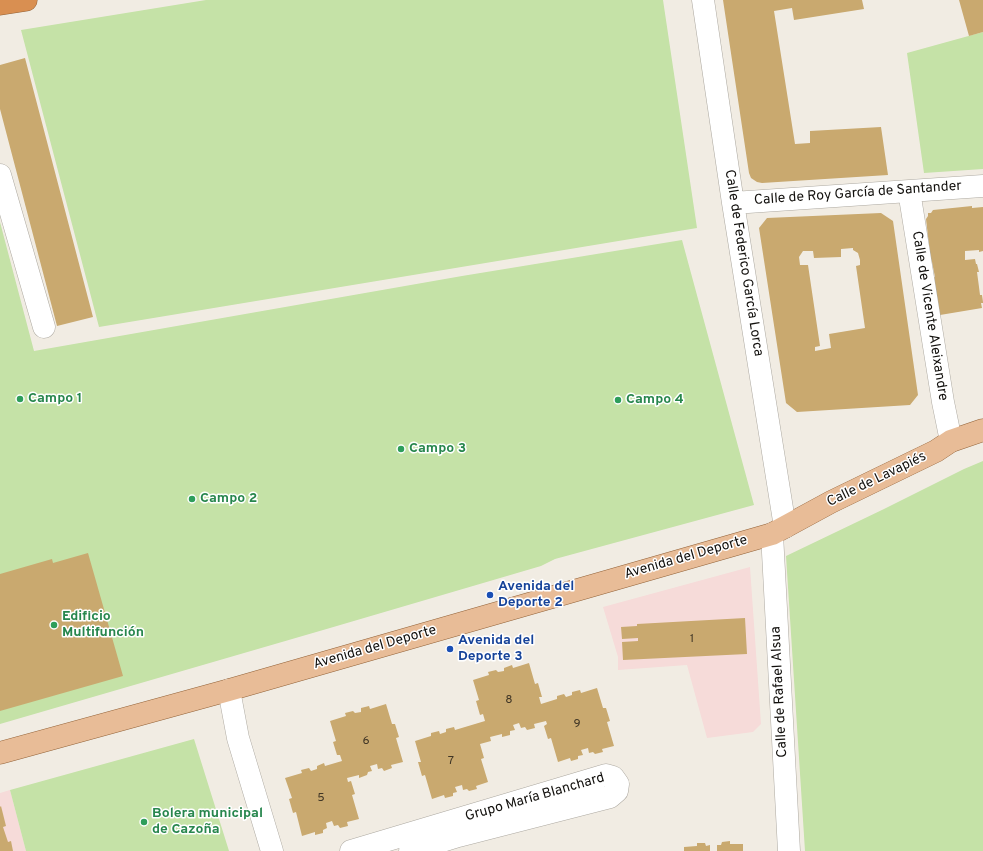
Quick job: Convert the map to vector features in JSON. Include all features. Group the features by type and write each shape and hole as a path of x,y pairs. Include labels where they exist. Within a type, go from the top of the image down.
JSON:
{"highway":[{"path":"0,4 26,0"}],"main road":[{"name":"Calle de Lavapiés","path":"778,530 936,451 951,441 983,430"},
{"name":"Avenida del Deporte","path":"0,753 229,690 778,530"}],"street":[{"name":"Calle de Federico García Lorca","path":"703,0 733,203 778,530"},
{"path":"0,176 44,327"},
{"name":"Calle de Roy García de Santander","path":"733,203 983,186"},
{"name":"Calle de Vicente Aleixandre","path":"909,191 943,402 951,441"},
{"name":"Calle de Rafael Alsua","path":"778,530 788,851"},
{"path":"229,690 238,738 272,851"},
{"name":"Grupo María Blanchard","path":"351,851 606,775 613,777 618,784 617,791 610,797 459,844 410,851"}],"shaded area":[{"path":"750,567 761,724 753,732 707,738 687,665 618,670 618,657 603,607"},
{"path":"10,790 26,851 0,851 0,793"}],"green space":[{"path":"206,0 663,0 697,228 99,327 21,30"},
{"path":"983,32 983,169 924,173 907,53"},
{"path":"0,222 34,351 462,276 682,240 754,505 555,559 541,566 0,724"},
{"path":"983,461 983,851 805,851 786,556"},
{"path":"194,739 229,851 26,851 10,790"}],"building":[{"path":"723,0 862,0 864,9 794,20 792,8 774,11 795,144 810,143 810,131 881,127 888,175 762,183 751,178"},
{"path":"959,0 983,0 983,32 969,36"},
{"path":"25,58 93,317 57,326 0,109 0,65"},
{"path":"972,206 972,208 983,207 983,251 965,251 965,260 975,259 977,264 979,272 977,272 980,295 982,295 983,302 981,303 982,308 940,315 933,278 935,277 931,262 926,219 928,213 931,213 933,210"},
{"path":"881,213 893,221 918,395 910,405 797,412 786,403 759,228 767,218","holes":["853,248 853,250 858,253 860,260 860,265 856,266 865,328 829,334 831,348 815,351 815,347 820,346 808,265 800,265 799,257 803,251 813,251 814,258 841,257 841,249"]},
{"name":"Edificio Multifunción","path":"88,553 123,676 0,711 0,574 52,559 53,563"},
{"path":"745,618 747,654 623,660 622,642 638,641 638,638 622,639 621,627 637,626 637,624"},
{"path":"529,663 535,684 538,683 542,697 539,697 541,704 557,699 557,696 564,694 566,697 572,695 572,692 580,690 581,693 597,688 603,708 606,708 610,721 607,722 614,746 602,749 603,752 595,754 593,752 589,753 588,748 581,750 583,755 578,756 578,759 571,761 570,758 558,762 551,738 548,739 544,726 547,724 546,721 534,724 535,728 527,730 525,727 521,728 519,723 513,725 515,730 510,731 510,735 502,737 502,734 490,737 491,741 480,744 484,758 481,759 488,782 476,786 477,789 469,791 467,789 463,790 462,785 455,787 457,792 453,793 453,796 445,798 444,795 432,799 425,775 422,776 418,762 421,762 415,741 431,736 431,733 439,731 440,734 446,732 446,729 454,727 455,730 485,721 483,714 480,715 476,701 479,700 473,680 489,675 488,672 496,670 498,672 504,671 504,668 512,665 513,668"},
{"path":"386,704 392,724 395,724 399,737 396,738 403,762 391,765 392,768 384,771 382,768 378,769 377,764 370,766 372,771 368,772 367,775 359,778 359,775 347,778 348,782 351,781 355,794 352,795 359,819 347,822 348,826 340,828 338,825 334,826 332,821 326,823 327,828 323,830 323,833 315,835 315,832 302,836 296,812 293,813 289,799 292,798 285,778 302,773 301,770 309,768 311,771 317,769 317,766 324,763 325,766 342,761 340,755 337,755 333,742 336,741 330,721 346,716 345,713 353,711 355,713 361,712 361,708 369,706 370,709"},
{"path":"1,806 6,826 3,827 8,842 11,841 13,851 0,851"},
{"path":"730,841 730,844 743,844 743,851 717,851 717,845 721,845 722,842"},
{"path":"697,843 705,843 706,846 710,845 710,851 684,851 684,847 697,846"}],"place":[{"name":"Campo 1","path":"20,399"},
{"name":"Campo 4","path":"618,400"},
{"name":"Campo 3","path":"401,449"},
{"name":"Campo 2","path":"192,499"},
{"name":"Avenida del Deporte 2","path":"490,595"},
{"name":"Edificio Multifunción","path":"54,625"},
{"name":"Avenida del Deporte 3","path":"450,649"},
{"name":"Bolera municipal de Cazoña","path":"144,822"}]}
